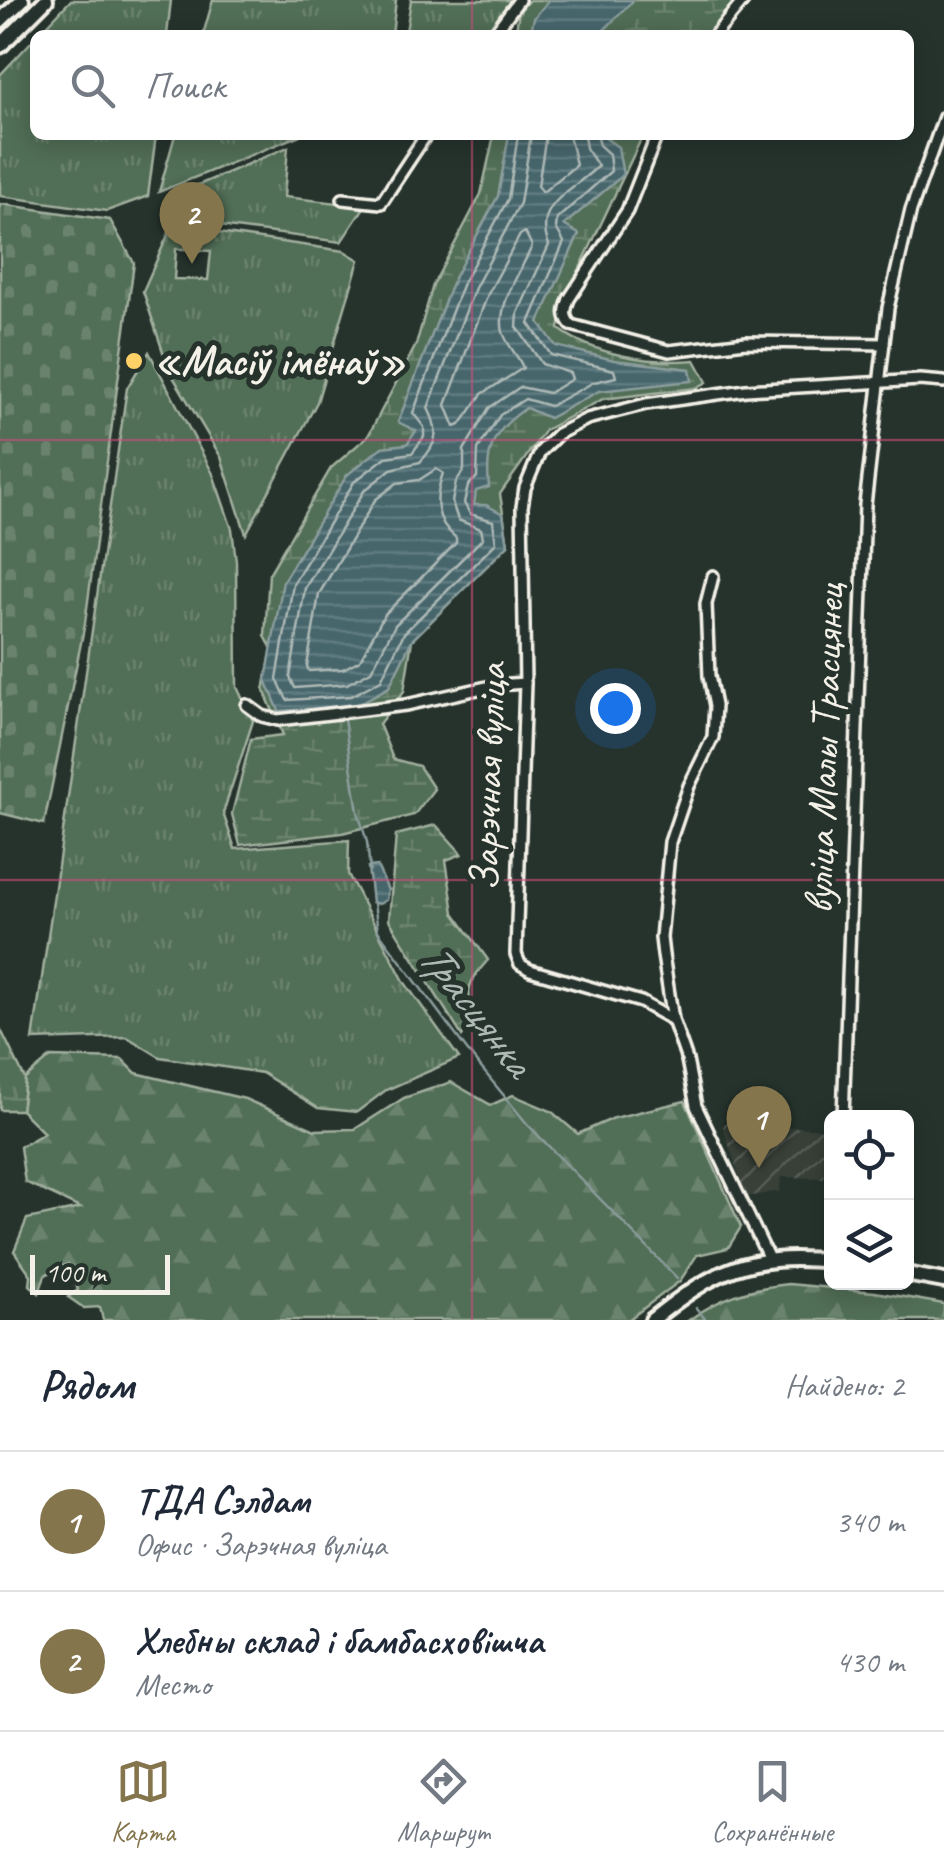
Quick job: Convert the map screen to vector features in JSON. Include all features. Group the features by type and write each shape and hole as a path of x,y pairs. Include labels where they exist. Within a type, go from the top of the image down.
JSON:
{"street":[{"path":"0,22 22,0"},
{"path":"0,46 46,0"},
{"path":"497,30 520,0"},
{"path":"719,30 744,0"},
{"name":"вуліца Малы Трасцянец","path":"843,1110 865,505 884,344 908,223 944,117"},
{"path":"342,200 381,203 423,140"},
{"path":"655,140 627,211 565,311 566,318 581,330 669,351 746,342 884,344"},
{"path":"878,384 944,382"},
{"name":"Зарэчная вуліца","path":"673,1020 642,1002 541,974 520,964 515,935 525,684 522,506 534,461 558,434 588,418 646,404 746,390 878,384"},
{"path":"713,576 706,604 709,676 715,706 713,737 689,786 670,842 662,938 673,1020 688,1060 696,1106 769,1259"},
{"path":"247,705 262,716 278,720 406,705 496,685 525,684"},
{"path":"652,1320 721,1272 769,1259 824,1261"},
{"path":"914,1275 944,1281"}],"shaded area":[{"path":"725,1123 824,1129 824,1178 781,1177 780,1191 746,1197 723,1127"}],"green space":[{"path":"71,0 171,0 168,30 43,30"},
{"path":"213,0 396,0 393,30 204,30"},
{"path":"411,0 512,0 488,30 406,30"},
{"path":"529,0 735,0 710,30 516,30 519,12"},
{"path":"30,43 30,140 155,140 148,196 107,211 0,196 0,75"},
{"path":"174,140 288,140 159,192"},
{"path":"493,140 641,140 564,302 559,329 589,345 624,356 695,360 707,382 696,388 603,399 545,430 500,494 508,545 412,640 404,691 379,724 393,759 419,766 434,789 414,815 342,833 240,845 232,814 251,739 283,735 264,690 272,649 265,636 269,574 331,468 368,436 416,345 433,285 481,194"},
{"path":"288,147 284,197 365,206 341,242 174,220 191,188"},
{"path":"0,204 110,220 134,263 85,623 44,824 0,813"},
{"path":"171,228 192,230 192,249 176,249 174,279 208,280 211,251 196,250 198,230 344,251 359,260 317,402 246,534 221,457 169,370 143,291"},
{"path":"149,352 213,474 232,529 237,687 253,721 223,813 235,849 349,840 348,874 405,983 459,1058 386,1090 357,1112 318,1108 262,1073 160,1057 127,1037 33,1040 127,388"},
{"path":"436,825 462,854 446,860 454,913 488,960 470,986 474,1018 462,1036 389,920 396,835"},
{"path":"0,1028 25,1079 21,1110 0,1110"},
{"path":"51,1057 122,1059 136,1073 245,1099 315,1130 355,1129 404,1098 451,1082 491,1105 513,1095 551,1111 578,1134 614,1118 685,1101 741,1227 728,1248 697,1255 680,1281 628,1320 103,1320 100,1307 84,1308 68,1297 78,1290 68,1264 45,1275 39,1293 30,1285 31,1275 14,1251 27,1219 80,1208 25,1182 20,1147 44,1133 21,1110 25,1079"},
{"path":"788,1284 875,1292 944,1304 944,1320 689,1320 712,1305 761,1288"}],"water":[{"path":"549,0 634,0 604,30 531,30 534,18"},
{"path":"508,140 608,140 618,147 623,175 564,225 579,234 539,322 556,346 614,360 690,369 692,381 599,391 549,418 526,408 515,416 494,442 488,461 489,487 476,491 474,505 486,505 503,514 508,545 412,640 389,687 355,706 279,711 266,680 283,581 347,475 382,447 407,444 416,431 398,422 454,278 498,196"},
{"path":"377,866 388,890 386,900 379,904 372,902 368,867"}],"waterway":[{"name":"Трасцянка","path":"344,719 370,870"},
{"name":"Трасцянка","path":"374,903 378,931 473,1058 529,1126 677,1278"},
{"name":"Трасцянка","path":"696,1308 706,1320"}],"place":[{"name":"Хлебны склад і бамбасховішча","path":"192,264"},
{"name":"«Масіў імёнаў»","path":"134,361"},
{"name":"ТДА Сэлдам","path":"759,1168"}]}
